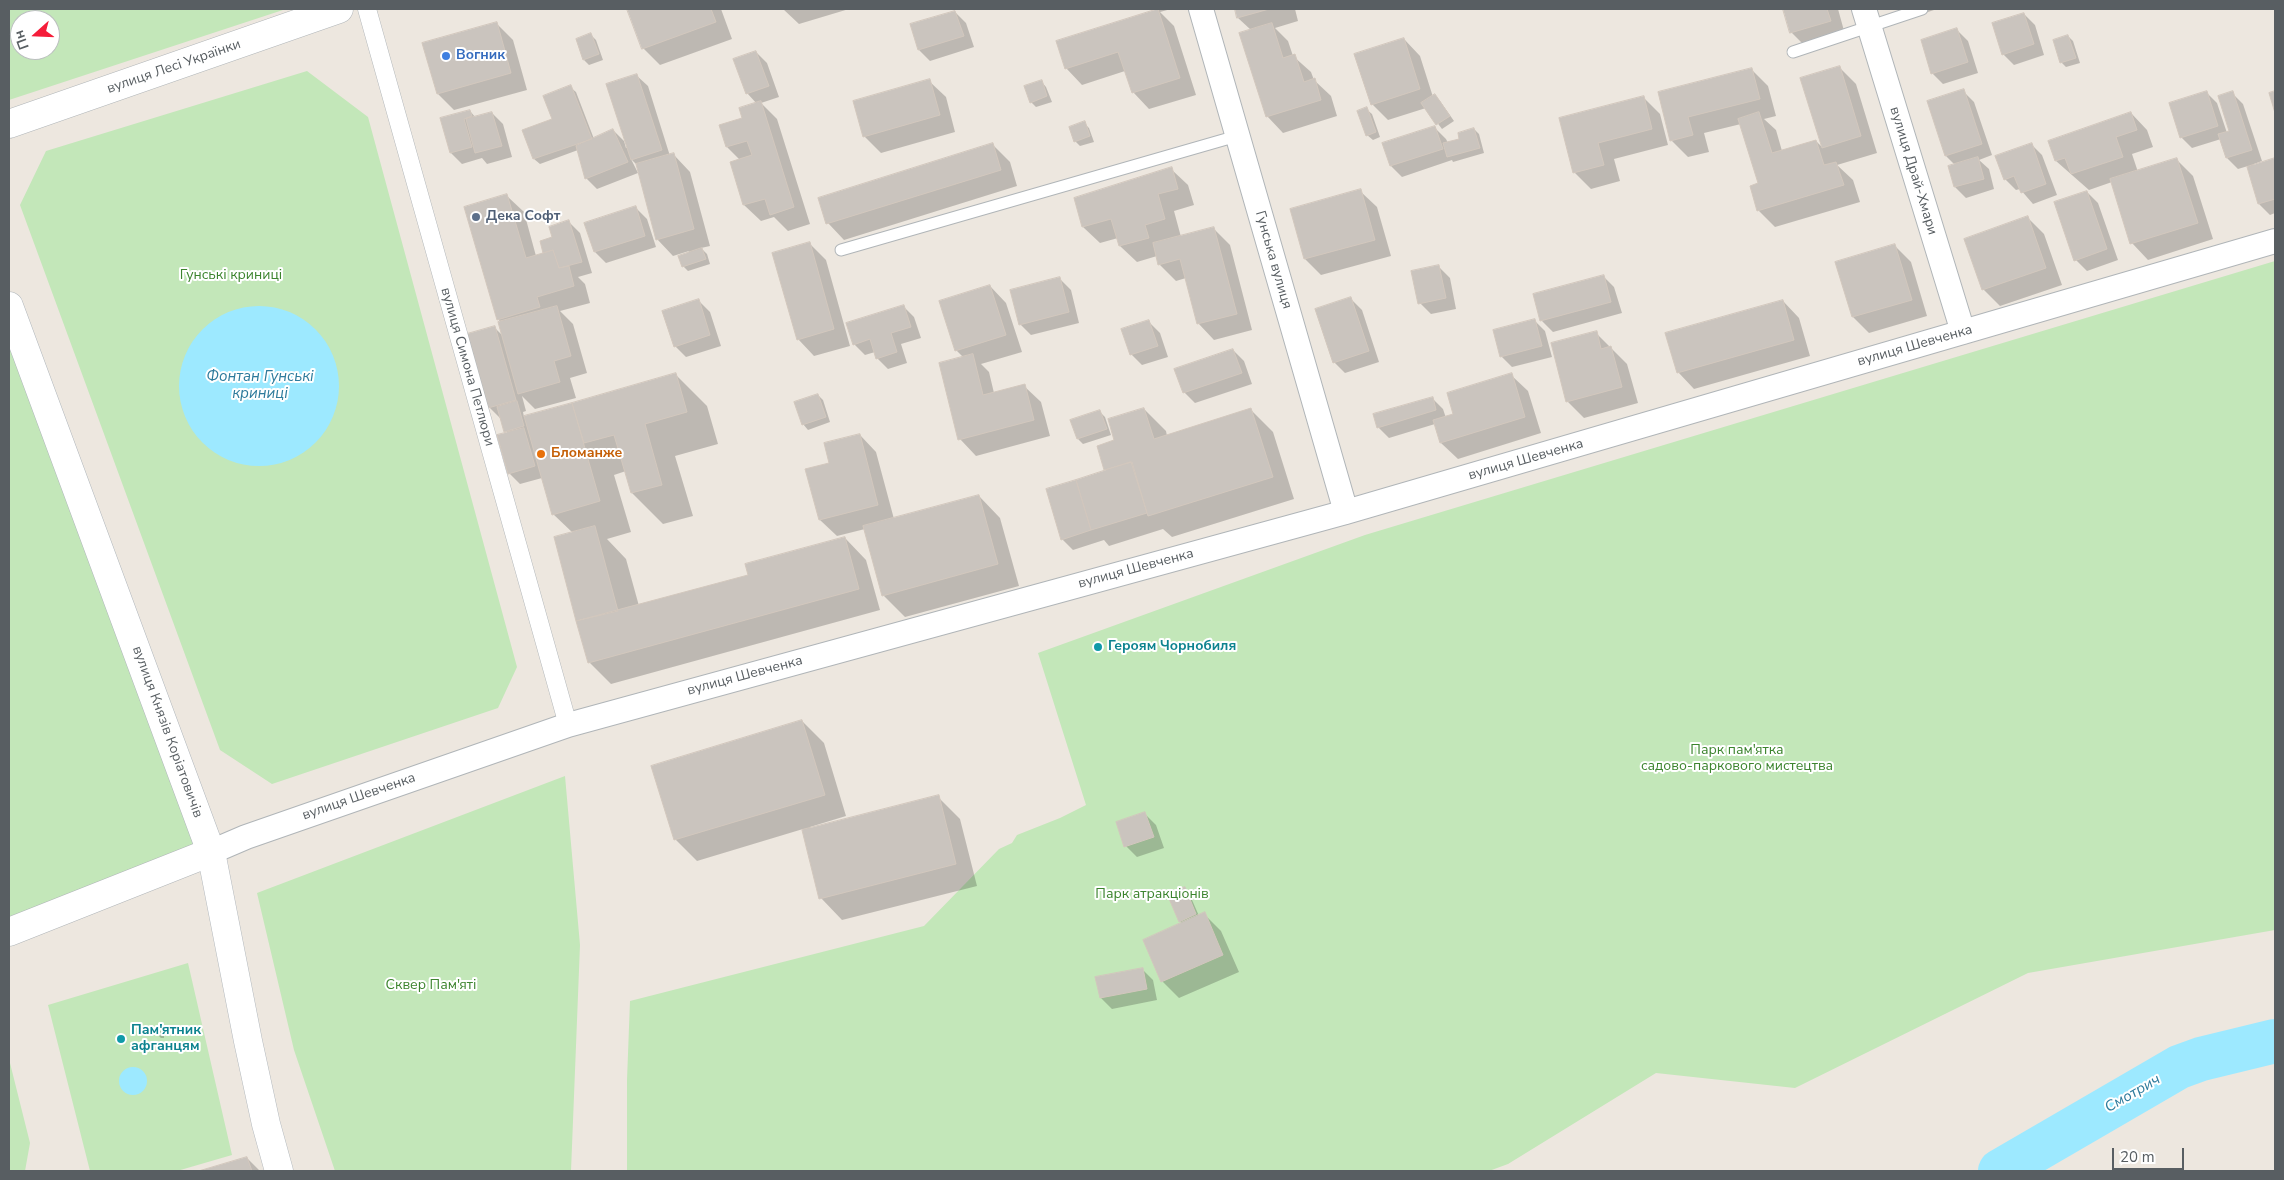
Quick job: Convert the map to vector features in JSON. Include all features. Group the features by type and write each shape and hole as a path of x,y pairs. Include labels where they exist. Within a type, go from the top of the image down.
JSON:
{"main road":[{"name":"вулиця Лесі Українки","path":"9,124 339,9"},
{"name":"вулиця Князів Коріатовичів","path":"9,306 212,852 248,1041 266,1124 279,1171"},
{"name":"вулиця Шевченка","path":"9,932 212,852"}],"street":[{"name":"вулиця Симона Петлюри","path":"366,9 568,725"},
{"name":"Гунська вулиця","path":"1201,9 1346,512"},
{"name":"вулиця Драй-Хмари","path":"1866,17 1963,332"},
{"name":"вулиця Шевченка","path":"212,852 246,837 568,725 1346,512 2275,241"}],"lane":[{"path":"1793,52 1866,17 1922,9"},
{"path":"841,250 1237,136"}],"green space":[{"path":"9,9 286,9 9,100"},
{"name":"Гунські криниці","path":"307,71 368,117 517,667 498,708 272,784 220,750 20,205 46,151"},
{"name":"Парк пам'ятка садово-паркового мистецтва","path":"2275,261 2275,930 2028,973 1795,1088 1656,1073 1508,1164 1489,1171 627,1171 627,1080 630,1001 924,926 999,849 1012,843 1017,835 1060,818 1086,805 1038,653 1365,535"},
{"path":"9,306 211,852 9,932"},
{"name":"Сквер Пам'яті","path":"565,776 580,945 571,1171 335,1171 294,1050 257,893"},
{"path":"188,963 232,1155 177,1171 90,1171 48,1005"},
{"path":"9,1059 30,1143 25,1171 9,1171"}],"water":[{"name":"Фонтан Гунські криниці","path":"267,306 297,315 316,329 326,341 333,355 338,370 338,402 333,417 326,431 316,443 304,453 282,463 267,466 251,466 236,463 214,453 192,431 180,402 179,378 182,363 192,341 214,319 243,307"},
{"path":"133,1067 143,1071 147,1081 143,1091 133,1095 123,1091 119,1081 123,1071"}],"building":[{"path":"627,9 711,9 716,22 642,49"},
{"path":"1158,9 1180,78 1132,93 1118,52 1065,69 1056,41"},
{"path":"1235,9 1269,9 1237,18"},
{"path":"1783,9 1827,9 1831,21 1790,33"},
{"path":"955,11 964,36 918,50 910,24"},
{"path":"2024,13 2034,44 2002,55 1992,23"},
{"path":"497,22 511,73 437,94 422,43"},
{"path":"1272,23 1283,58 1295,54 1304,82 1315,78 1321,100 1266,117 1239,33"},
{"path":"1957,28 1968,62 1931,74 1921,40"},
{"path":"591,33 599,54 583,60 576,39"},
{"path":"2068,35 2076,58 2060,63 2053,40"},
{"path":"1404,38 1420,89 1371,105 1354,54"},
{"path":"756,51 769,86 746,94 733,59"},
{"path":"1840,66 1861,136 1822,148 1800,78"},
{"path":"1752,68 1760,99 1688,117 1693,135 1670,141 1658,92"},
{"path":"637,74 662,150 631,160 606,84"},
{"path":"930,79 940,115 863,137 853,101"},
{"path":"1042,80 1047,96 1030,103 1024,86"},
{"path":"571,85 592,139 533,159 522,130 552,119 543,96"},
{"path":"1964,89 1982,144 1945,156 1927,101"},
{"path":"2207,91 2218,126 2180,138 2169,103"},
{"path":"2233,91 2252,150 2226,158 2218,134 2229,131 2218,96"},
{"path":"2275,91 2275,113 2269,93"},
{"path":"1435,94 1450,116 1436,125 1421,103"},
{"path":"1644,96 1652,129 1598,143 1604,165 1573,173 1559,118"},
{"path":"761,101 794,207 770,215 765,199 743,205 730,162 752,155 747,141 726,147 719,125 742,118 739,108"},
{"path":"1367,107 1376,132 1366,136 1357,111"},
{"path":"470,110 472,116 464,119 472,147 450,153 440,118"},
{"path":"492,112 502,146 475,153 466,119"},
{"path":"1759,112 1772,153 1816,140 1824,165 1836,162 1844,185 1757,211 1750,186 1758,183 1738,119"},
{"path":"2131,112 2137,130 2116,137 2123,157 2071,174 2065,158 2055,161 2048,141"},
{"path":"1085,121 1090,136 1074,142 1069,127"},
{"path":"1435,126 1443,149 1390,166 1382,143"},
{"path":"1474,128 1480,148 1447,157 1443,143 1459,139 1458,133"},
{"path":"613,129 628,162 585,179 576,146"},
{"path":"993,143 1001,170 826,224 818,198"},
{"path":"2032,143 2046,184 2021,193 2014,176 2004,180 1995,156"},
{"path":"674,153 694,229 656,240 636,164"},
{"path":"1978,157 1984,179 1954,187 1948,166"},
{"path":"2177,158 2198,223 2130,244 2110,179"},
{"path":"2275,158 2275,199 2258,204 2247,167"},
{"path":"1172,167 1178,189 1158,194 1165,219 1145,225 1149,238 1119,246 1111,219 1082,227 1074,198"},
{"path":"1361,189 1375,240 1304,259 1290,209"},
{"path":"2087,191 2107,249 2074,261 2054,202"},
{"path":"507,194 526,258 553,250 559,268 569,266 574,286 537,297 540,307 497,320 464,207"},
{"path":"636,206 645,236 594,252 584,223"},
{"path":"2028,216 2046,268 1982,290 1964,239"},
{"path":"569,220 582,262 559,268 553,250 543,253 540,241 552,237 549,227"},
{"path":"1214,227 1237,314 1197,324 1180,259 1158,265 1153,243"},
{"path":"810,242 834,329 797,340 772,253"},
{"path":"1895,244 1912,300 1852,317 1835,262"},
{"path":"702,248 706,259 682,267 678,256"},
{"path":"1439,265 1446,298 1418,304 1411,271"},
{"path":"1604,275 1611,302 1540,321 1533,294"},
{"path":"1060,277 1069,312 1019,325 1010,290"},
{"path":"990,285 1006,335 955,351 939,301"},
{"path":"1351,297 1369,351 1333,363 1315,309"},
{"path":"699,299 710,335 674,347 662,311"},
{"path":"1783,300 1794,340 1677,373 1665,333"},
{"path":"904,305 911,327 891,333 897,352 876,359 870,339 853,345 846,323"},
{"path":"557,306 571,356 554,361 560,382 518,394 498,322"},
{"path":"1535,319 1542,346 1500,357 1493,330"},
{"path":"1149,320 1158,346 1130,355 1121,329"},
{"path":"495,326 516,400 488,408 467,334"},
{"path":"1597,331 1601,349 1611,346 1622,387 1566,402 1551,343"},
{"path":"1233,349 1242,373 1183,393 1174,369"},
{"path":"973,354 983,395 1025,384 1034,420 958,440 939,363"},
{"path":"676,373 687,412 645,424 662,485 631,493 614,435 584,443 572,403"},
{"path":"1512,373 1525,417 1440,443 1433,420 1453,414 1447,393"},
{"path":"818,394 826,417 802,425 794,402"},
{"path":"1433,397 1436,410 1377,428 1373,414"},
{"path":"517,401 524,426 504,432 497,407"},
{"path":"572,403 600,501 552,515 524,416"},
{"path":"1144,408 1154,439 1251,408 1273,477 1148,516 1132,462 1104,470 1097,446 1114,440 1108,419"},
{"path":"1100,410 1107,429 1077,439 1070,420"},
{"path":"524,428 535,466 508,474 497,435"},
{"path":"860,434 878,505 819,520 805,469 829,463 824,443"},
{"path":"1131,462 1147,513 1091,530 1076,480"},
{"path":"1076,480 1091,530 1061,540 1046,489"},
{"path":"979,495 998,564 882,596 863,526"},
{"path":"595,526 618,611 576,621 554,537"},
{"path":"845,537 859,589 588,663 576,621 748,575 745,564"},
{"path":"802,720 825,795 674,840 651,766"},
{"path":"939,795 956,864 819,899 802,830"},
{"path":"1145,812 1154,837 1124,847 1116,822"},
{"path":"1185,887 1196,914 1179,922 1167,894"},
{"path":"1205,912 1223,955 1161,982 1143,940"},
{"path":"1143,968 1147,989 1100,998 1095,977"},
{"path":"154,1028 159,1028 159,1033 154,1033"},
{"path":"247,1157 252,1171 199,1171"}],"waterway":[{"name":"Смотрич","path":"2000,1171 2179,1067 2201,1059 2275,1041"}],"place":[{"name":"Вогник","path":"446,56"},
{"name":"Дека Софт","path":"476,217"},
{"name":"Бломанже","path":"541,454"},
{"name":"Героям Чорнобиля","path":"1098,647"},
{"name":"Пам'ятник афганцям","path":"121,1039"}],"park label":[{"name":"Парк атракціонів","path":"1152,895"}]}
